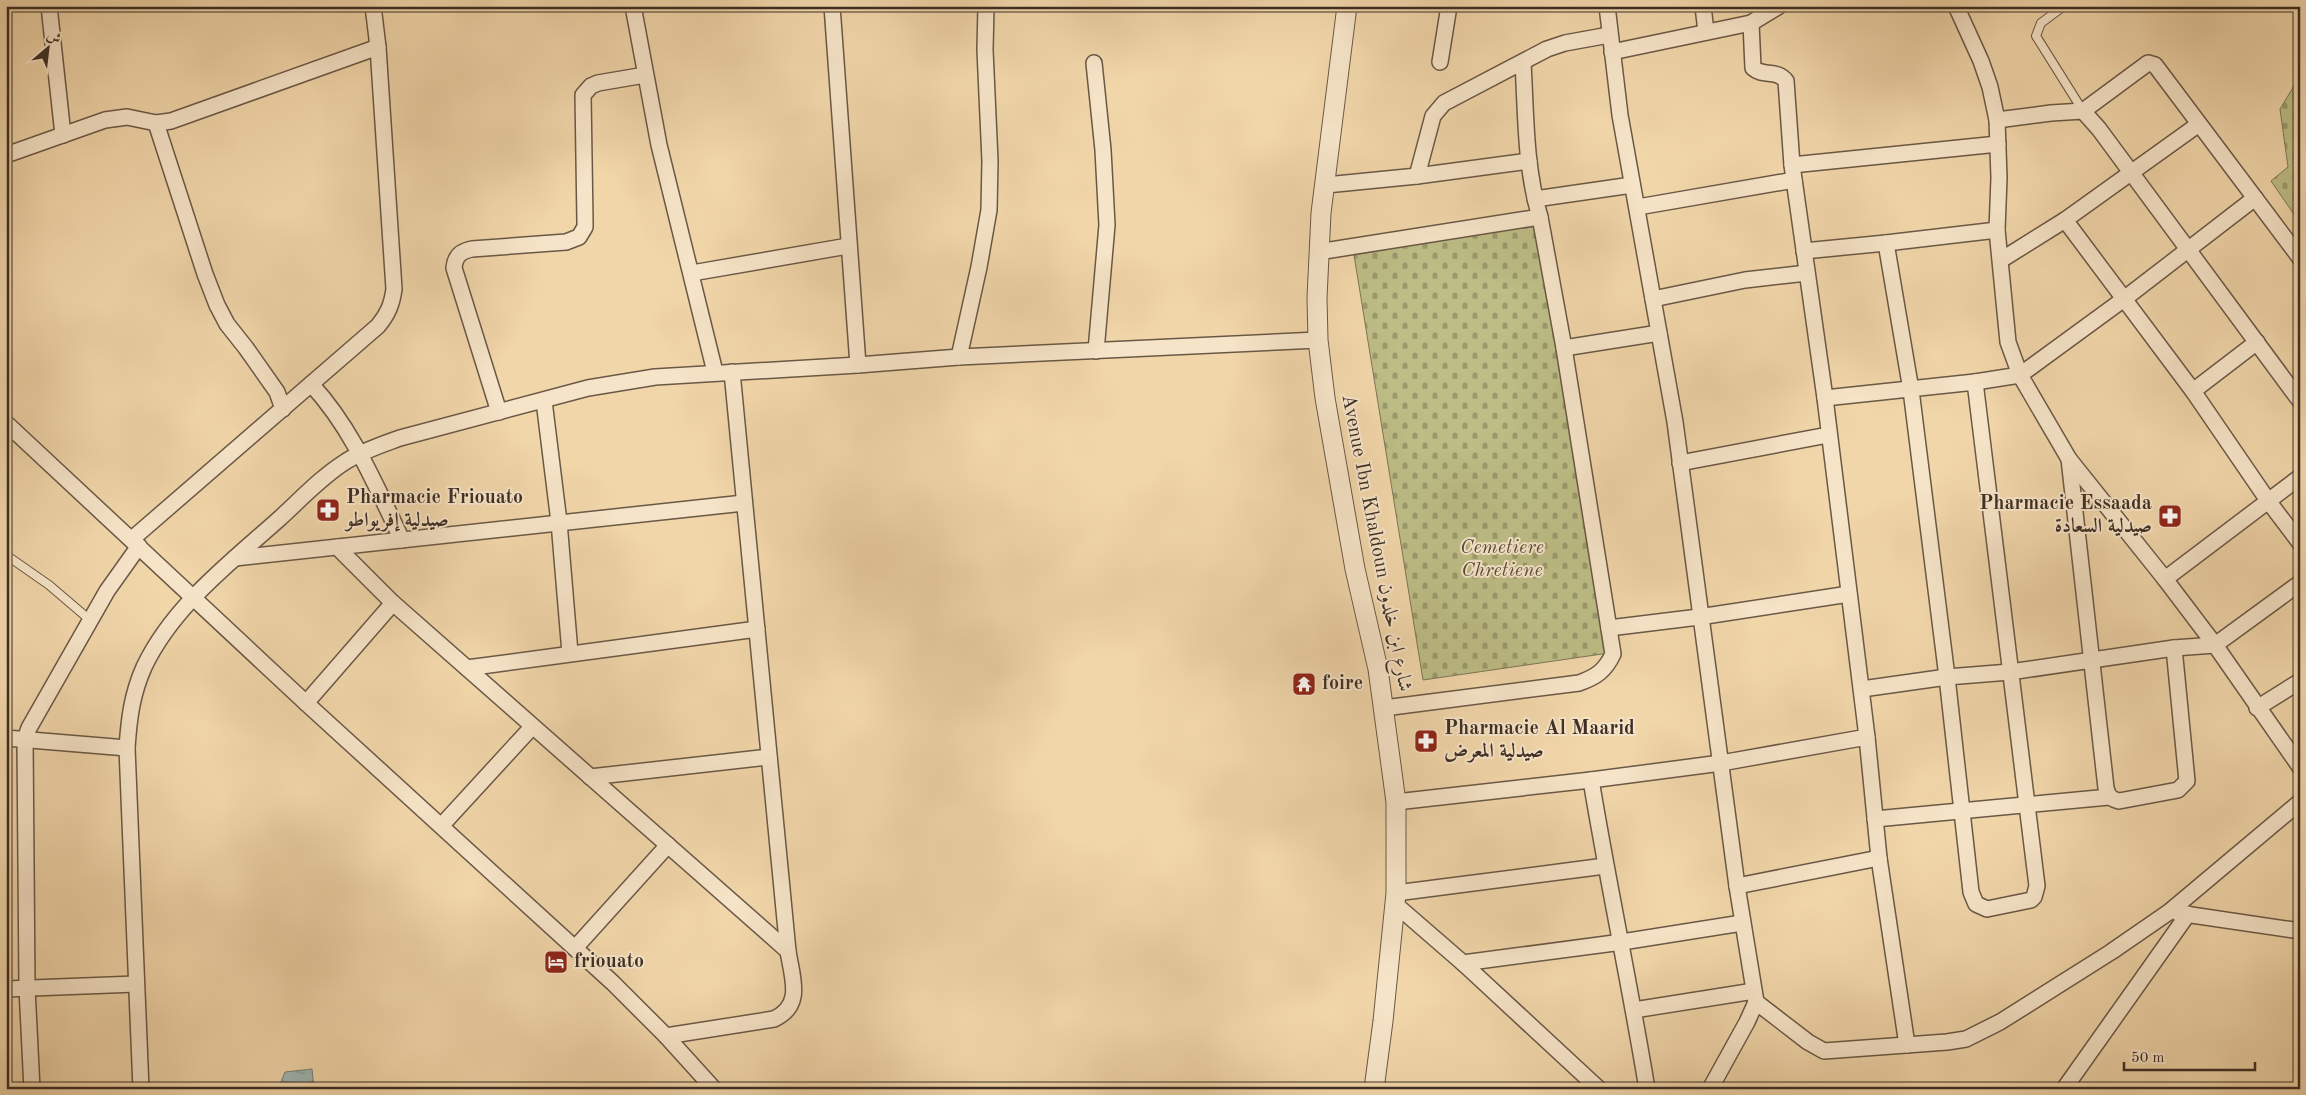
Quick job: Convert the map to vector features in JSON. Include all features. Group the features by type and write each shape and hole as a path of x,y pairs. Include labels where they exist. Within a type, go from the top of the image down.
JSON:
{"street":[{"path":"49,6 63,135"},
{"path":"32,1089 27,988 25,739 135,542 378,326 387,315 392,303 394,289 378,47 373,6"},
{"path":"634,6 659,145 715,372"},
{"path":"832,6 858,365"},
{"path":"958,357 979,267 989,210 990,162 985,58 986,6"},
{"name":"Avenue Ibn Khaldoun شارع ابن خلدون","path":"1347,6 1318,252 1318,340 1325,398 1353,560 1378,669 1396,802 1395,899 1374,1089"},
{"path":"1440,62 1449,6"},
{"path":"1607,6 1632,185 1638,207 1652,298 1668,373 1742,923 1755,996 1747,1022 1710,1089"},
{"path":"1703,6 1706,32"},
{"path":"1612,52 1751,23 1778,6"},
{"path":"1956,6 1984,69 1990,87 1996,120 1998,144 1997,230 2008,342 2020,375 2069,459 2215,645 2256,708 2300,768"},
{"path":"1751,23 1753,68 1756,72 1778,74 1786,81 1793,172 1825,398 1828,435 1862,690 1879,858 1907,1045"},
{"path":"1418,176 1430,126 1439,107 1556,46 1610,35"},
{"path":"6,155 116,118 156,123 172,121 378,47"},
{"path":"1094,63 1103,150 1107,225 1096,351"},
{"path":"1384,708 1579,683 1603,672 1613,654 1564,348 1540,217 1534,199 1529,161 1522,63"},
{"path":"1996,120 2051,112 2083,111 2150,63 2155,65 2300,258"},
{"path":"500,412 454,268 454,262 462,252 472,249 566,242 579,237 585,228 586,222 583,95 591,86 598,83 645,75"},
{"path":"2083,111 2099,128 2300,401"},
{"path":"156,123 205,274 217,305 227,324 276,392 283,409"},
{"path":"2001,260 2065,220 2199,124"},
{"path":"1638,207 1793,172 1998,144"},
{"path":"1326,185 1418,176 1529,161"},
{"path":"1534,199 1632,185"},
{"path":"1825,398 1911,390 2020,375 2124,299 2255,198"},
{"path":"1318,252 1540,217"},
{"path":"2065,220 2193,391 2268,502 2300,543"},
{"path":"1804,251 1997,230"},
{"path":"1886,243 1911,390 1947,676 1970,892 1976,904 1987,909 2024,902 2034,897 2036,892 2027,804 1975,382"},
{"path":"692,273 848,246"},
{"path":"1652,298 1745,280 1807,272"},
{"path":"1564,348 1659,333"},
{"path":"140,1089 127,748 130,707 145,665 172,623 194,597 318,482 360,454 400,438 621,382 715,372 858,365 958,357 1318,340"},
{"path":"2193,391 2257,342"},
{"path":"666,1036 765,1021 782,1015 793,1003 794,994 788,951 732,372"},
{"path":"311,384 321,394 360,454 402,540"},
{"path":"544,401 559,522 570,653"},
{"path":"6,423 306,703 575,948 666,1036 714,1089"},
{"path":"1680,463 1828,435"},
{"path":"2069,459 2106,788 2110,796 2119,801 2178,790 2187,781 2174,648"},
{"path":"2165,579 2300,478"},
{"path":"235,558 559,522 744,504"},
{"path":"337,547 393,603 532,728 788,951"},
{"path":"1862,690 1947,676 2010,672 2174,648 2215,645 2300,583"},
{"path":"1609,628 1700,618 1849,594"},
{"path":"306,703 393,603"},
{"path":"467,668 757,629"},
{"path":"2256,708 2300,681"},
{"path":"442,825 532,728"},
{"path":"1396,802 1721,763 1867,737"},
{"path":"6,738 127,748"},
{"path":"590,777 769,757"},
{"path":"1591,780 1605,866 1622,942 1647,1089"},
{"path":"1875,819 1961,809 2110,796"},
{"path":"1634,1010 1755,996 1808,1042 1824,1051 1956,1041 2000,1022 2111,952 2169,912 2300,802"},
{"path":"575,948 668,845"},
{"path":"1737,886 1879,858"},
{"path":"1395,899 1605,866"},
{"path":"1395,899 1599,1089"},
{"path":"2169,912 2300,930"},
{"path":"2064,1089 2188,914"},
{"path":"1463,963 1622,942 1742,923"},
{"path":"6,988 136,984"},
{"path":"2075,1072 2079,1089"}],"lane":[{"path":"2064,6 2041,23 2036,36 2083,111"},
{"path":"6,554 49,585 90,620"}],"green space":[{"path":"2300,76 2300,223 2271,181 2288,167 2280,109"},
{"name":"Cemetiere Chretiene","path":"1545,222 1616,652 1423,680 1354,255"}],"water":[{"path":"312,1069 314,1089 278,1089 285,1072"}],"place":[{"name":"Pharmacie Friouato صيدلية إفريواطو","path":"328,510"},
{"name":"Pharmacie Essaada صيدلية السعادة","path":"2170,516"},
{"name":"foire","path":"1304,684"},
{"name":"Pharmacie Al Maarid صيدلية المعرض","path":"1426,741"},
{"name":"friouato","path":"556,962"}]}
